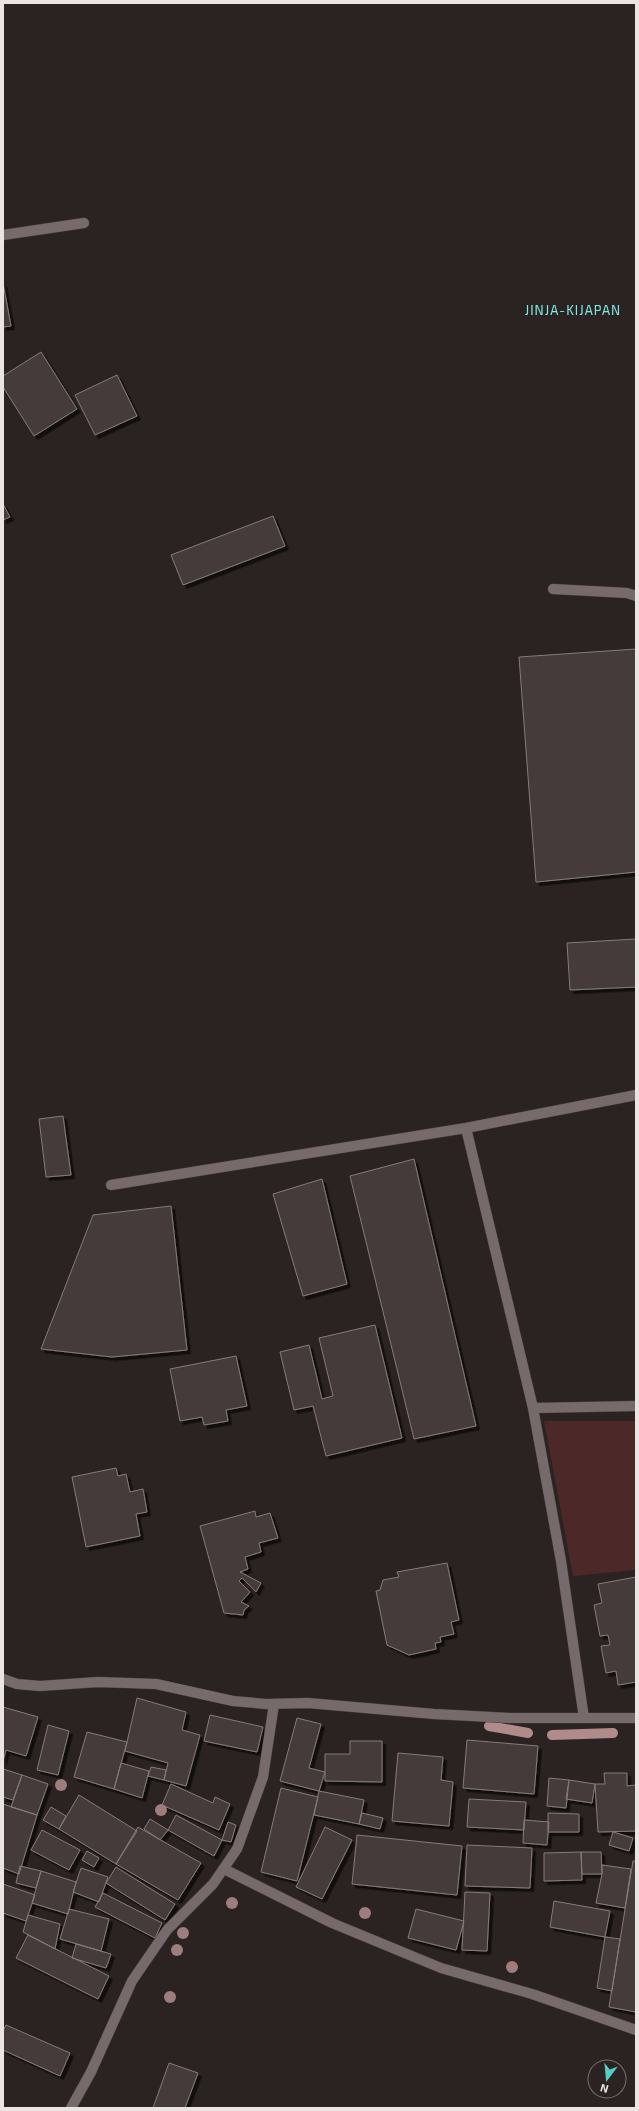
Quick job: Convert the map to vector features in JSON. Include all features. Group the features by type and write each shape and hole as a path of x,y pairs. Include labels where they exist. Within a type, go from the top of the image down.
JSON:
{"street":[{"path":"3,235 84,223"},
{"path":"553,589 627,593 636,596"},
{"path":"111,1185 466,1128 636,1095"},
{"path":"466,1128 533,1408 561,1561 584,1718"},
{"path":"533,1408 636,1406"},
{"path":"3,1679 17,1684 40,1686 98,1682 156,1684 233,1701 274,1704 308,1703 434,1714 636,1718"},
{"path":"71,2108 92,2072 132,1980 167,1930 214,1884 237,1849 263,1777 274,1704"},
{"path":"224,1870 332,1923 441,1968 532,1994 608,2022 636,2030"}],"shaded area":[{"path":"544,1421 636,1421 636,1570 573,1576"}],"building":[{"path":"3,283 11,326 3,327"},
{"path":"41,352 77,409 34,436 3,387 3,376"},
{"path":"117,375 137,416 95,435 75,395"},
{"path":"3,504 10,517 3,520"},
{"path":"273,516 285,546 183,585 171,555"},
{"path":"636,649 636,872 536,882 519,657"},
{"path":"636,939 636,987 570,990 567,943"},
{"path":"63,1116 71,1175 46,1177 39,1119"},
{"path":"414,1159 476,1426 414,1439 350,1176"},
{"path":"322,1179 347,1284 303,1296 273,1194"},
{"path":"171,1206 187,1350 112,1357 41,1349 93,1215"},
{"path":"375,1325 402,1438 326,1456 313,1406 294,1410 280,1352 309,1345 322,1399 333,1396 319,1338"},
{"path":"236,1356 247,1406 226,1410 228,1421 204,1425 202,1417 180,1421 170,1369"},
{"path":"116,1468 118,1476 126,1474 130,1492 143,1489 147,1512 136,1514 140,1536 86,1547 72,1477"},
{"path":"255,1511 256,1517 270,1513 278,1538 259,1543 261,1552 245,1557 248,1569 240,1572 261,1583 256,1592 242,1578 239,1581 250,1592 241,1602 249,1606 244,1610 243,1615 224,1613 200,1526"},
{"path":"447,1563 459,1620 451,1622 454,1634 440,1637 441,1642 435,1643 436,1649 409,1655 387,1645 376,1591 380,1590 383,1580 399,1577 397,1572"},
{"path":"636,1577 636,1682 618,1685 616,1671 606,1673 601,1646 610,1645 608,1635 600,1636 594,1605 602,1603 598,1584"},
{"path":"137,1698 186,1712 182,1730 200,1735 186,1786 164,1780 168,1763 125,1751"},
{"path":"3,1707 38,1717 26,1756 6,1750 3,1761"},
{"path":"210,1715 263,1727 257,1752 204,1741"},
{"path":"297,1718 321,1724 309,1768 325,1772 319,1791 280,1781"},
{"path":"48,1725 69,1731 58,1775 37,1770"},
{"path":"87,1732 127,1742 114,1789 74,1777"},
{"path":"467,1740 538,1746 534,1794 463,1788"},
{"path":"350,1741 382,1741 382,1782 325,1781 325,1754 350,1754"},
{"path":"398,1753 443,1757 441,1780 453,1782 449,1826 392,1821"},
{"path":"121,1763 149,1771 142,1798 114,1789"},
{"path":"151,1767 166,1770 164,1780 148,1776"},
{"path":"3,1769 22,1775 13,1800 3,1797"},
{"path":"604,1773 627,1773 627,1786 636,1785 636,1831 598,1832 595,1784 605,1784"},
{"path":"22,1775 48,1784 37,1815 11,1807"},
{"path":"549,1778 569,1780 566,1808 547,1806"},
{"path":"569,1780 595,1784 592,1803 566,1799"},
{"path":"171,1784 213,1803 215,1797 230,1804 219,1830 162,1805"},
{"path":"281,1788 318,1797 297,1881 261,1872"},
{"path":"319,1791 364,1800 359,1824 314,1815"},
{"path":"79,1795 137,1831 116,1864 59,1829"},
{"path":"469,1799 526,1802 524,1830 467,1827"},
{"path":"3,1804 37,1815 19,1874 3,1868"},
{"path":"51,1807 66,1816 59,1829 43,1820"},
{"path":"362,1813 383,1818 380,1829 359,1824"},
{"path":"548,1813 579,1814 579,1832 548,1832"},
{"path":"176,1815 222,1840 214,1856 168,1830"},
{"path":"150,1819 168,1830 160,1840 144,1829"},
{"path":"524,1820 549,1822 547,1845 523,1843"},
{"path":"228,1822 236,1825 231,1842 222,1840"},
{"path":"138,1827 201,1863 178,1900 116,1864"},
{"path":"325,1827 352,1840 322,1899 296,1887"},
{"path":"42,1830 80,1850 69,1870 31,1850"},
{"path":"613,1832 633,1838 629,1851 609,1845"},
{"path":"357,1835 462,1846 457,1895 352,1884"},
{"path":"467,1845 532,1848 530,1888 465,1886"},
{"path":"87,1851 99,1858 94,1867 82,1860"},
{"path":"581,1852 582,1880 544,1881 544,1853"},
{"path":"581,1852 601,1852 602,1874 582,1874"},
{"path":"633,1861 636,1861 636,2012 609,2007"},
{"path":"602,1865 631,1869 625,1908 596,1903 602,1874"},
{"path":"20,1866 41,1871 36,1888 16,1883"},
{"path":"116,1867 175,1904 165,1920 106,1883"},
{"path":"81,1868 108,1877 99,1902 73,1892"},
{"path":"41,1871 76,1882 68,1914 32,1903"},
{"path":"3,1884 35,1895 26,1921 3,1913"},
{"path":"465,1892 490,1893 487,1951 462,1950"},
{"path":"103,1893 162,1923 155,1938 95,1907"},
{"path":"554,1901 610,1911 605,1937 550,1927"},
{"path":"69,1909 109,1919 101,1951 60,1939"},
{"path":"416,1909 464,1921 456,1950 408,1938"},
{"path":"28,1915 60,1924 55,1949 23,1932"},
{"path":"28,1935 109,1976 98,1999 16,1958"},
{"path":"605,1937 620,1939 612,1991 597,1988"},
{"path":"76,1944 111,1954 106,1968 72,1958"},
{"path":"6,2025 70,2053 60,2076 3,2050 3,2031"},
{"path":"169,2063 198,2073 185,2108 153,2108"}],"waterway":[{"path":"489,1726 528,1733"},
{"path":"552,1735 613,1733"}],"district":[{"name":"JINJA-KIJAPAN","path":"573,310"}]}
